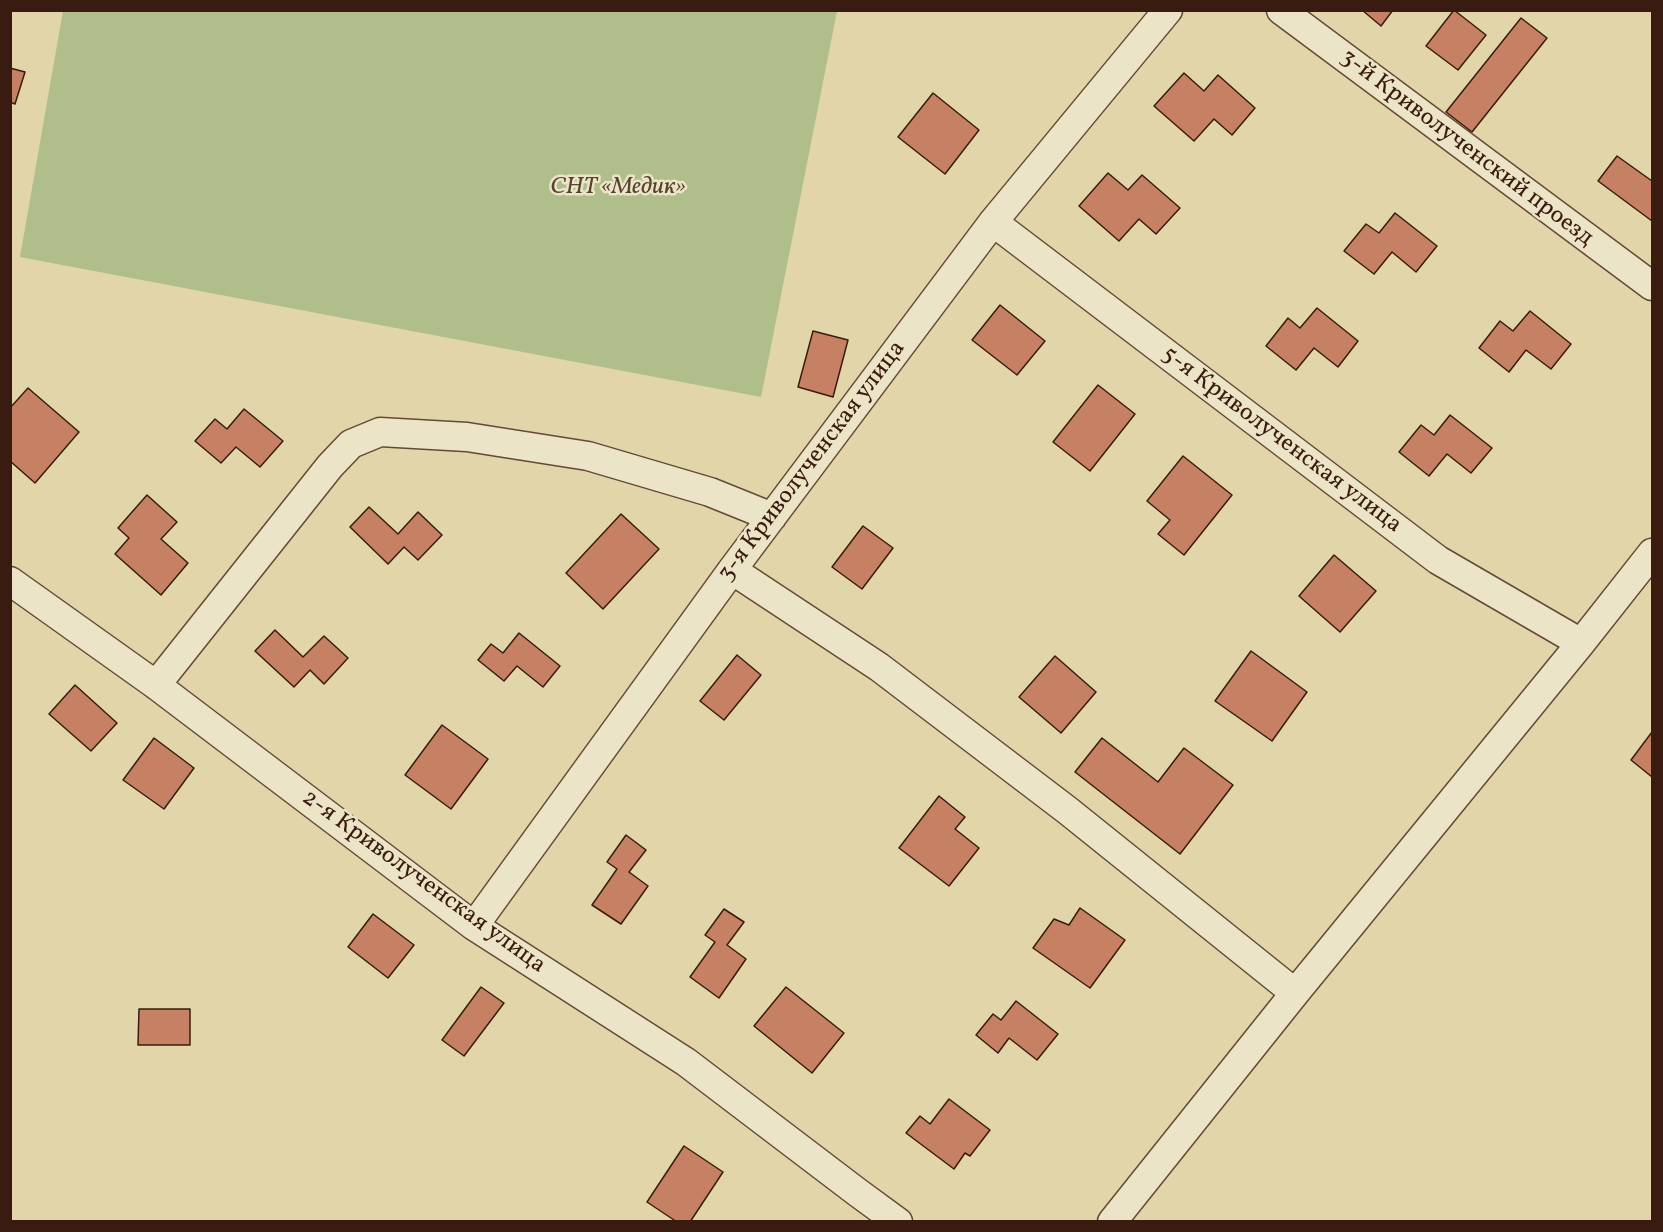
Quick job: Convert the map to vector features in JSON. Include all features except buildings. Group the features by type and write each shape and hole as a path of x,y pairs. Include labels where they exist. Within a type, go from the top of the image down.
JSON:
{"street":[{"name":"3-я Криволученская улица","path":"474,926 732,570 993,222 1168,10"},
{"name":"3-й Криволученский проезд","path":"1281,10 1653,286"},
{"name":"5-я Криволученская улица","path":"993,222 1438,560 1581,643"},
{"path":"156,685 330,466 351,444 380,432 467,437 588,456 710,492 772,517"},
{"path":"1112,1221 1653,553"},
{"path":"732,570 879,667 1067,810 1295,993"},
{"name":"2-я Криволученская улица","path":"10,581 156,685 474,926 686,1062 898,1221"}],"green space":[{"name":"СНТ «Медик»","path":"63,11 837,11 761,397 20,257"}]}
